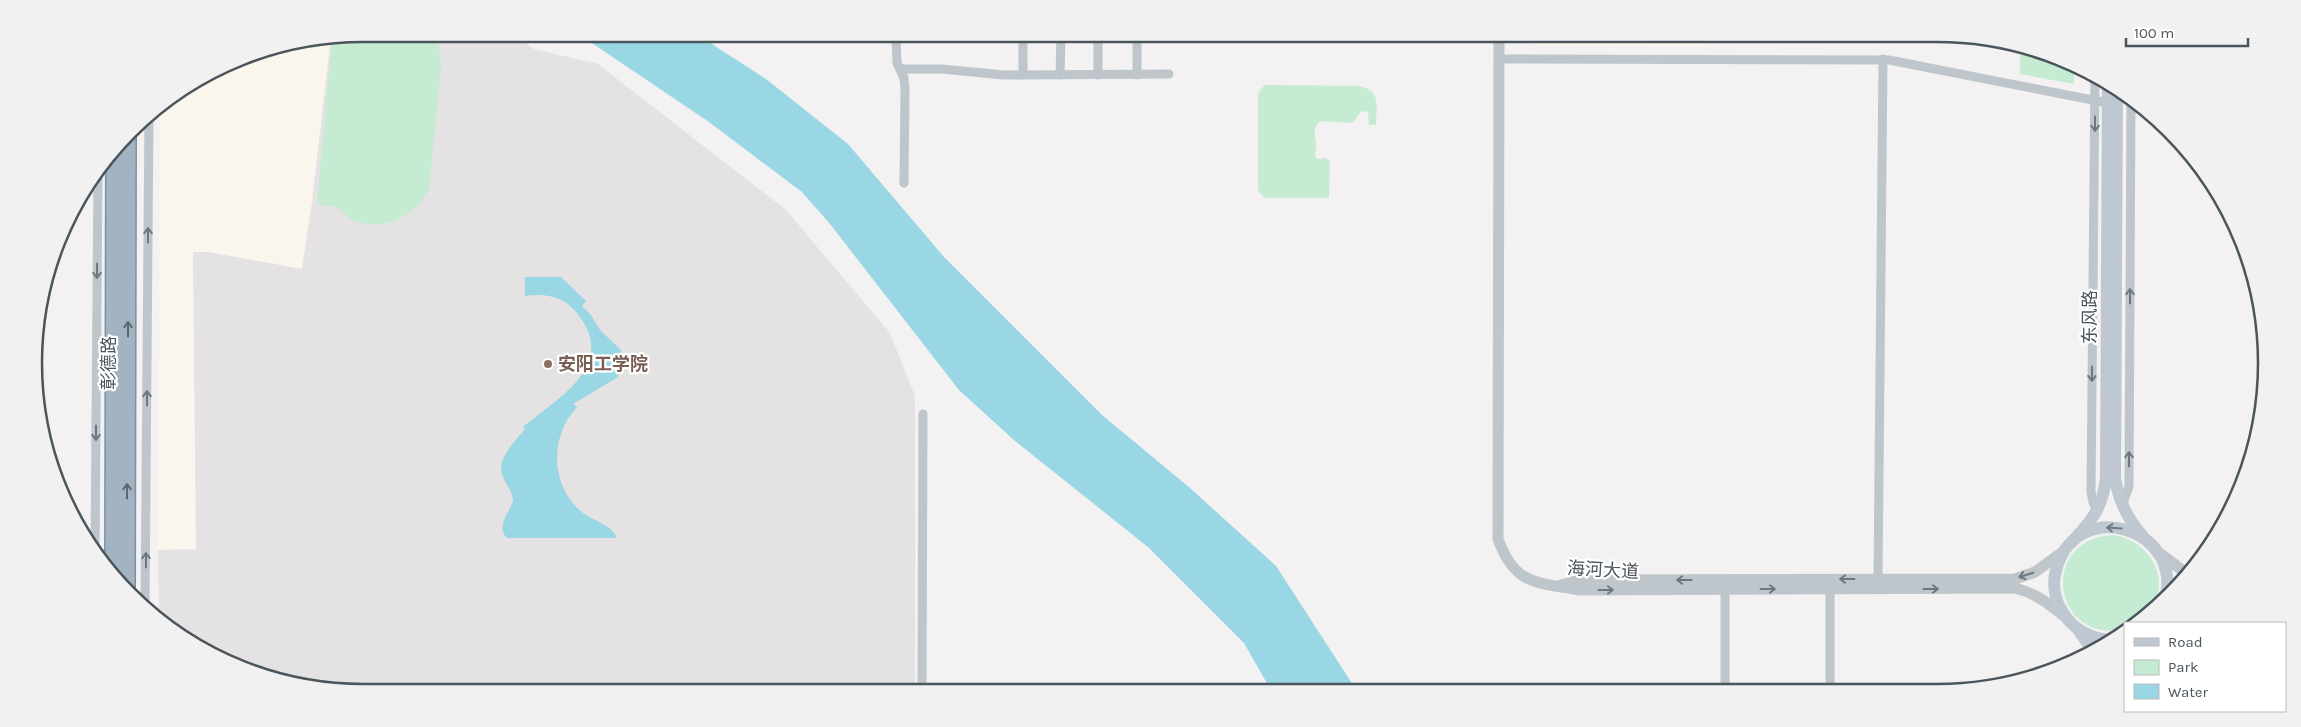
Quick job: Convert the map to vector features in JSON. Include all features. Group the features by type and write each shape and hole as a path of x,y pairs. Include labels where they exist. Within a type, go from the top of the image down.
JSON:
{"highway":[{"name":"彰德路","path":"127,580 128,146"},
{"name":"彰德路","path":"113,564 114,162"}],"main road":[{"name":"东风路","path":"2064,616 2056,599 2054,582 2058,564 2069,545 2097,512 2104,494 2106,477 2101,102 2105,90"},
{"name":"东风路","path":"2117,98 2116,478 2122,506 2132,522 2157,552"},
{"path":"2069,545 2087,532 2104,528 2130,530 2145,539"},
{"path":"2157,552 2167,576 2166,588"},
{"path":"2064,616 2089,646"},
{"path":"2077,629 2093,637 2102,638"}],"street":[{"path":"896,42 897,64 904,78 905,89 904,183"},
{"path":"1023,42 1023,75"},
{"path":"1060,42 1060,75"},
{"path":"1098,42 1098,75"},
{"path":"1137,42 1137,74"},
{"path":"1500,42 1498,539 1503,552 1518,573 1540,585 1557,586"},
{"path":"1500,59 1884,59 2101,102 2097,86"},
{"path":"1878,579 1884,59"},
{"path":"900,69 942,69 1023,75 1169,74"},
{"path":"2122,506 2129,486 2130,107"},
{"path":"145,598 148,126"},
{"path":"95,539 98,184"},
{"path":"922,684 923,414"},
{"name":"海河大道","path":"1557,586 1579,580 2015,579 2035,572 2069,545"},
{"path":"2157,552 2183,571"},
{"name":"海河大道","path":"1557,586 1579,590 2016,588 2036,595 2064,616"},
{"path":"1725,589 1725,684"},
{"path":"1830,589 1830,684"}],"shaded area":[{"name":"安阳工学院","path":"364,42 525,42 534,49 598,64 786,210 890,333 915,396 915,684 343,684 280,674 241,660 203,641 168,618 159,611 158,550 196,549 193,252 208,252 302,269 312,202 330,44"},
{"path":"1527,42 1705,42 1705,47 1533,45"},
{"path":"330,44 312,202 302,269 208,252 193,252 196,550 158,550 160,116 203,86 241,67 280,53"}],"green space":[{"path":"436,42 439,47 441,67 429,189 423,198 417,206 400,219 380,224 358,222 336,207 317,205 331,44"},
{"path":"2020,53 2075,74 2074,84 2020,74"},
{"path":"1265,85 1358,86 1366,88 1374,95 1377,105 1376,125 1369,125 1368,112 1361,111 1355,120 1350,123 1321,121 1316,126 1315,157 1319,159 1325,158 1330,161 1329,198 1265,198 1258,191 1258,95"},
{"path":"2111,535 2125,538 2137,544 2154,563 2158,575 2159,588 2157,597 2117,629 2101,630 2082,622 2070,608 2064,590 2064,572 2072,554 2087,541"}],"water":[{"path":"590,42 709,42 766,79 848,144 944,257 1102,415 1190,488 1276,566 1352,684 1267,684 1244,643 1148,547 1015,441 959,390 830,224 802,192 709,122"},
{"path":"525,277 561,277 586,301 582,306 591,315 600,330 621,350 618,377 573,404 577,407 561,433 557,462 564,490 572,502 583,513 611,530 617,538 507,538 502,529 504,519 513,500 502,474 502,461 512,444 525,429 523,427 553,404 579,378 588,364 591,349 588,332 572,307 554,297 540,295 525,296"}],"place":[{"name":"安阳工学院","path":"548,364"}]}
